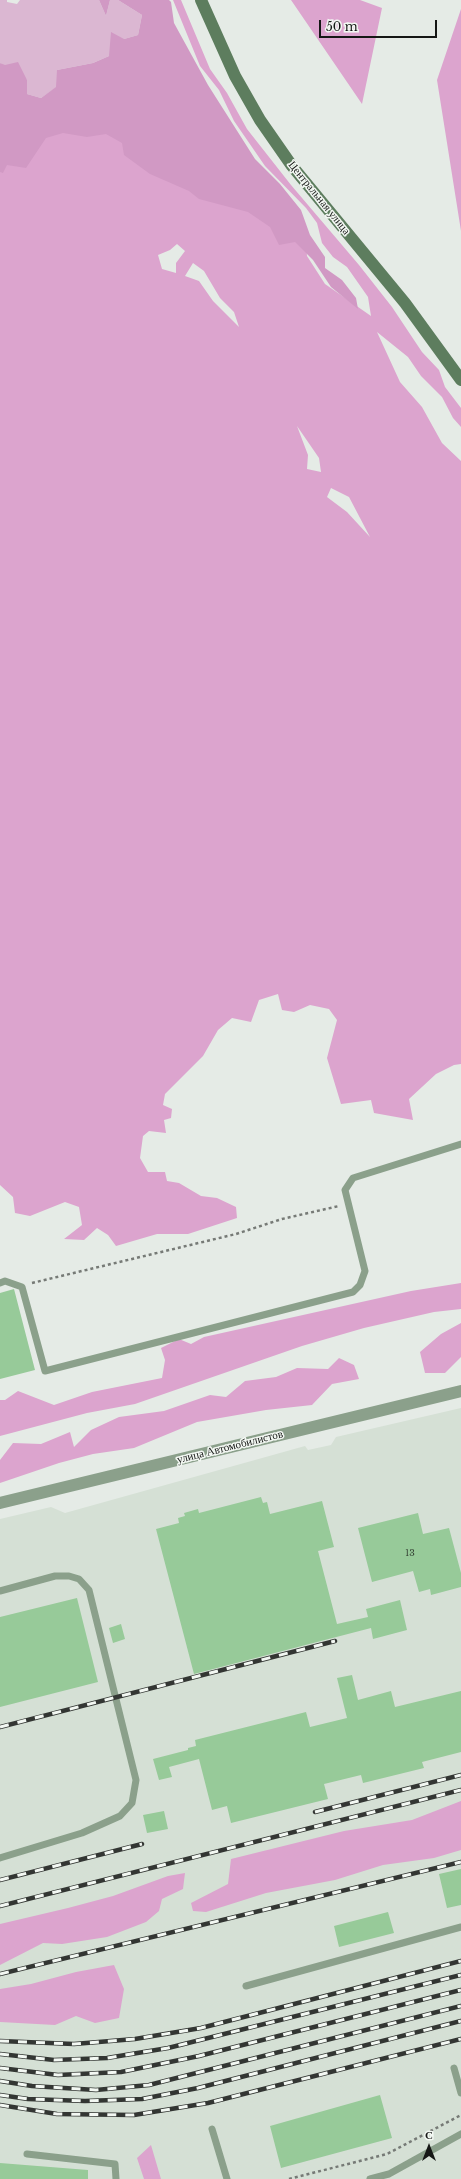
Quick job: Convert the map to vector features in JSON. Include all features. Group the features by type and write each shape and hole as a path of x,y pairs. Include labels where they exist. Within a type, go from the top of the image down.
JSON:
{"street":[{"name":"Центральная улица","path":"201,0 235,76 292,166 405,303 461,380"},
{"name":"улица Автомобилистов","path":"0,1503 461,1391"}],"lane":[{"path":"0,1283 5,1281 22,1287 45,1371 353,1292 360,1284 365,1271 347,1204 345,1190 353,1178 461,1144"},
{"path":"0,1591 55,1576 69,1576 79,1579 89,1590 136,1780 132,1802 120,1816 82,1833 0,1858"},
{"path":"246,1986 461,1926"},
{"path":"454,2068 461,2094"},
{"path":"212,2129 227,2179"},
{"path":"370,2179 389,2176 461,2134"},
{"path":"27,2154 115,2164 116,2179"}],"path":[{"path":"22,1287 47,1278 236,1234 282,1219 347,1204"},
{"path":"289,2179 387,2154 461,2115"}],"shaded area":[{"path":"0,0 7,0 7,2 17,4 20,0 99,0 106,16 110,0 118,0 142,15 138,35 124,39 109,56 93,63 57,70 57,87 41,98 27,94 27,80 0,63"},
{"path":"99,0 110,0 106,16"},
{"path":"118,0 169,0 171,2 174,23 208,85 255,159 280,184 301,210 310,235 325,257 325,268 342,280 356,298 358,309 331,287 313,260 295,242 279,245 270,227 248,212 199,199 189,191 150,174 124,155 122,143 106,134 87,137 63,133 46,138 26,168 7,165 3,173 0,172 0,63 5,65 18,62 27,80 27,94 41,98 56,87 57,70 93,63 109,56 111,32 124,39 138,35 142,15"},
{"path":"173,0 181,0 210,69 227,93 247,129 291,185 359,265 392,307 422,352 439,370 445,387 461,408 461,427 453,418 442,397 421,376 408,357 377,332 400,382 422,407 442,443 461,461 461,1064 454,1065 436,1074 409,1099 413,1120 374,1113 371,1100 341,1104 327,1058 337,1020 329,1009 310,1005 294,1012 282,1010 278,994 259,1000 251,1022 232,1018 218,1030 203,1056 165,1094 163,1105 172,1109 171,1118 164,1120 166,1133 149,1131 143,1136 140,1158 148,1172 165,1172 167,1181 179,1183 201,1196 217,1198 236,1207 237,1218 188,1234 157,1234 116,1246 108,1235 97,1228 84,1240 64,1239 82,1225 79,1207 65,1202 30,1216 15,1213 13,1197 0,1185 0,73 5,95 48,109 57,86 306,243 307,256 325,284 371,316 368,297 347,267 333,257 322,243 317,223 306,208 265,166 234,121 219,90 200,66","holes":["177,244 185,251 176,263 176,273 162,269 158,255 170,250","193,263 204,271 220,298 234,312 239,327 213,301 199,281 185,276","297,426 319,458 321,472 307,469 308,455","331,488 349,497 370,537 347,512 327,497"]},
{"path":"291,0 360,0 382,8 362,104"},
{"path":"461,9 461,231 437,80"},
{"path":"461,1283 461,1309 434,1312 364,1328 302,1346 135,1404 87,1413 0,1436 0,1400 5,1400 18,1391 54,1405 92,1392 162,1378 165,1360 161,1348 179,1339 191,1344 204,1337 411,1291"},
{"path":"461,1323 461,1357 445,1373 425,1373 420,1352 441,1334"},
{"path":"339,1358 354,1365 359,1379 332,1384 312,1405 266,1410 197,1422 134,1448 93,1454 59,1463 0,1483 0,1460 13,1443 41,1444 70,1432 74,1447 91,1430 119,1417 164,1411 210,1395 226,1397 245,1381 276,1377 297,1368 328,1369"},
{"path":"461,1408 461,2179 0,2179 0,1519 51,1507 65,1513 305,1446 308,1450 331,1445 336,1437"},
{"path":"461,1801 461,1850 434,1858 383,1865 335,1880 266,1893 206,1912 193,1911 191,1903 228,1884 231,1859 344,1831 412,1820"},
{"path":"185,1873 183,1889 162,1899 159,1911 146,1922 107,1937 62,1944 43,1943 0,1965 0,1924 113,1896 168,1876"},
{"path":"114,1965 124,1989 119,2018 95,2023 76,2016 55,2025 0,2022 0,1989 31,1984 76,1972"},
{"path":"151,2145 161,2179 144,2179 137,2158"}],"building":[{"path":"14,1289 35,1370 0,1379 0,1293"},
{"path":"261,1497 263,1503 267,1502 270,1514 322,1501 334,1547 318,1551 337,1624 368,1617 366,1609 400,1600 407,1630 373,1639 371,1628 194,1674 156,1529 179,1523 178,1518 185,1516 184,1513 198,1509 199,1513"},
{"path":"418,1513 423,1534 449,1528 461,1573 461,1587 431,1595 430,1589 419,1592 413,1571 372,1582 358,1528"},
{"path":"77,1598 98,1682 0,1707 0,1617"},
{"path":"121,1624 125,1639 113,1643 109,1628"},
{"path":"352,1675 358,1700 391,1691 395,1707 461,1691 461,1752 422,1762 424,1768 363,1783 361,1775 324,1784 328,1799 231,1823 227,1806 212,1810 199,1759 169,1767 172,1777 159,1780 153,1759 188,1750 188,1748 196,1746 195,1740 306,1712 310,1727 347,1718 337,1678"},
{"path":"164,1811 168,1829 147,1833 143,1815"},
{"path":"461,1869 461,1905 447,1908 439,1874"},
{"path":"388,1912 394,1933 339,1947 334,1926"},
{"path":"380,2095 392,2138 281,2168 270,2126"},
{"path":"0,2163 88,2170 88,2179 0,2179"}],"railway":[{"path":"0,1727 335,1641"},
{"path":"315,1812 461,1775"},
{"path":"0,1906 461,1790"},
{"path":"0,1880 142,1844"},
{"path":"0,1974 461,1862"},
{"path":"0,2041 74,2044 135,2039 201,2028 461,1961"},
{"path":"0,2054 54,2060 107,2058 168,2048 461,1975"},
{"path":"0,2068 58,2075 121,2072 199,2056 461,1990"},
{"path":"0,2081 32,2086 96,2090 149,2085 461,2006"},
{"path":"0,2095 28,2099 85,2101 142,2099 198,2088 461,2021"},
{"path":"0,2105 57,2114 134,2115 208,2103 461,2039"}]}
